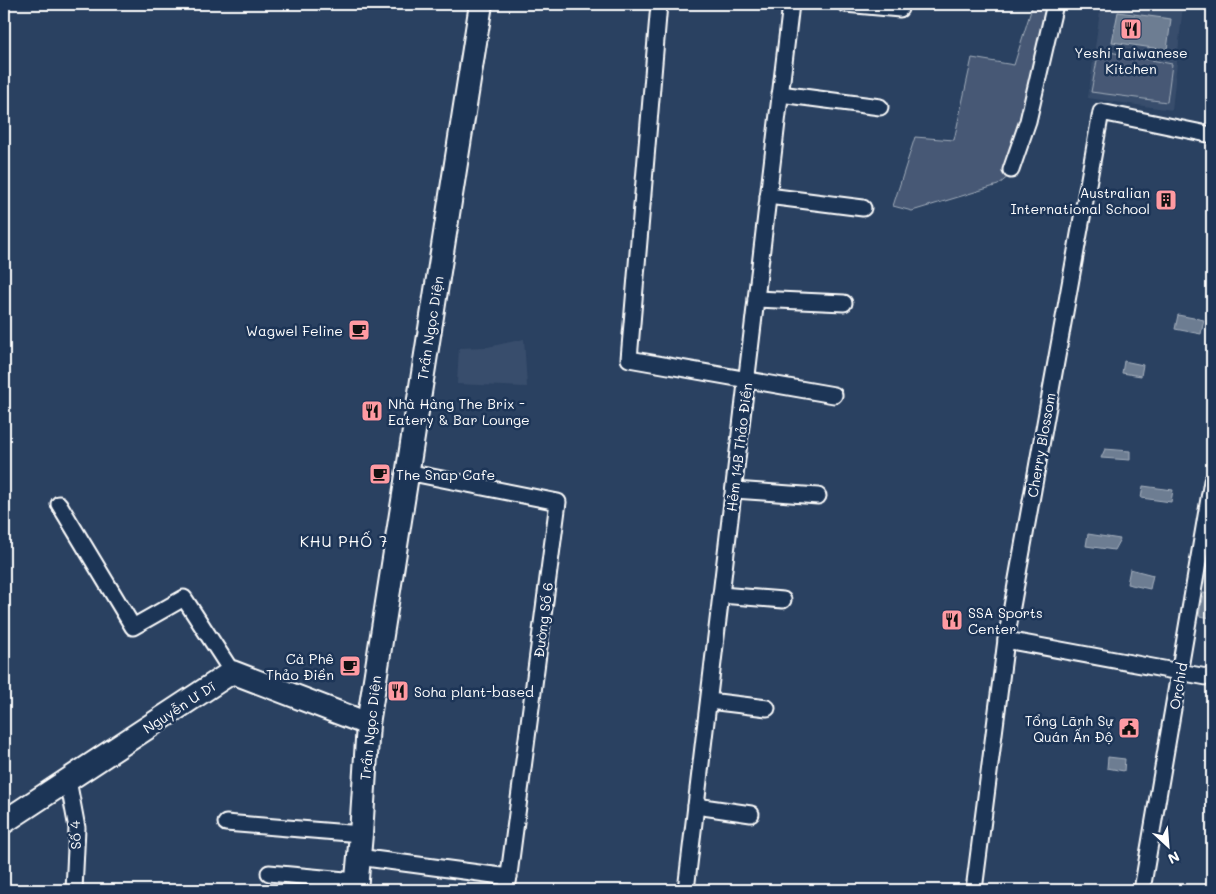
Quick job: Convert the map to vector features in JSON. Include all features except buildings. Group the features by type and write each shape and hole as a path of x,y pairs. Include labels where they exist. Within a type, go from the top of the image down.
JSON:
{"street":[{"name":"Trần Ngọc Diện","path":"356,885 368,724 481,4"},
{"path":"659,4 629,358 834,394"},
{"name":"Hẻm 14B Thảo Điền","path":"686,890 791,4"},
{"path":"845,4 900,10"},
{"path":"1010,170 1028,121 1054,4"},
{"path":"780,94 880,107"},
{"name":"Cherry Blossom","path":"974,890 1006,640 1101,112 1212,135"},
{"path":"768,196 863,208"},
{"path":"756,299 844,303"},
{"name":"Đường Số 6","path":"407,472 558,502 508,884"},
{"name":"Orchid","path":"1142,890 1212,481"},
{"path":"734,490 818,496"},
{"path":"59,504 134,628 184,598 232,672 368,724"},
{"path":"721,595 783,600"},
{"path":"1006,640 1212,678"},
{"name":"Nguyễn Ư Dĩ","path":"4,822 232,672"},
{"path":"709,701 767,708"},
{"name":"Số 4","path":"68,780 78,828 74,890"},
{"path":"696,806 751,814"},
{"path":"226,824 361,834"},
{"path":"358,856 508,884"},
{"path":"269,873 356,885"}],"shaded area":[{"path":"1033,4 1052,4 1015,171 998,185 912,211 893,206 915,137 954,140 972,58 1014,65"},
{"path":"1101,4 1183,4 1172,110 1088,98"},
{"path":"1118,12 1171,19 1167,50 1112,42"},
{"path":"1099,50 1172,64 1167,102 1091,92"},
{"path":"1178,315 1204,320 1201,334 1175,329"},
{"path":"524,339 527,387 457,384 459,348 488,347"},
{"path":"1124,361 1143,365 1141,376 1122,373"},
{"path":"1105,449 1130,451 1130,460 1101,458"},
{"path":"1143,486 1173,490 1171,502 1141,498"},
{"path":"1088,534 1120,539 1114,550 1086,546"},
{"path":"1130,569 1153,575 1150,589 1127,584"},
{"path":"1203,593 1212,594 1212,618 1199,616"},
{"path":"1108,757 1125,759 1124,771 1107,768"}],"place":[{"name":"Yeshi Taiwanese Kitchen","path":"1131,29"},
{"name":"Australian International School","path":"1166,200"},
{"name":"Wagwel Feline","path":"359,330"},
{"name":"Nhà Hàng The Brix - Eatery & Bar Lounge","path":"372,411"},
{"name":"The Snap Cafe","path":"380,474"},
{"name":"SSA Sports Center","path":"952,620"},
{"name":"Cà Phê Thảo Điền","path":"350,666"},
{"name":"Soha plant-based","path":"398,691"},
{"name":"Tổng Lãnh Sự Quán Ấn Độ","path":"1129,728"}],"district":[{"name":"KHU PHỐ 7","path":"344,541"}]}
